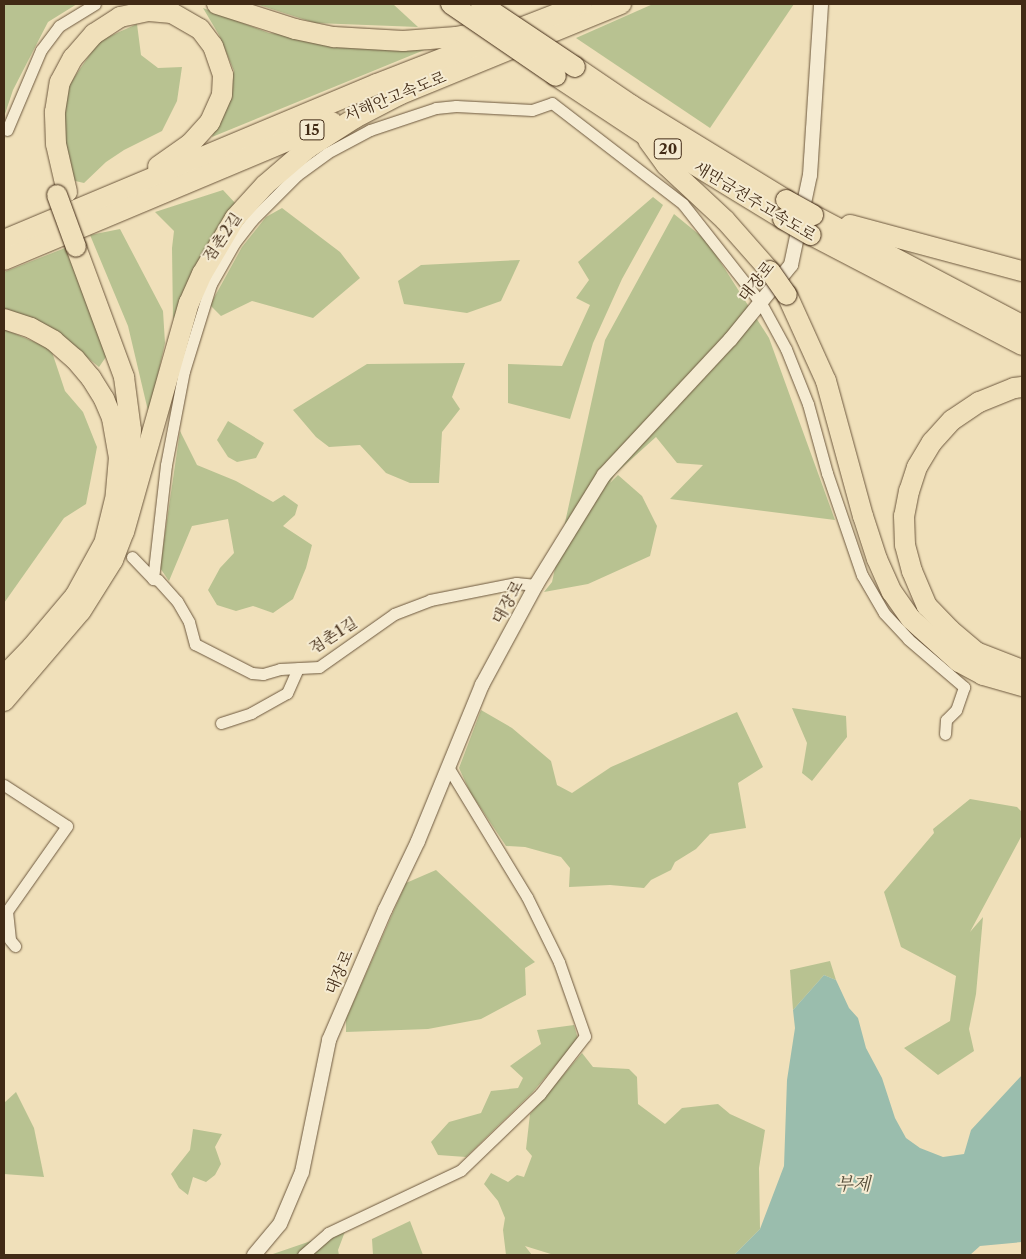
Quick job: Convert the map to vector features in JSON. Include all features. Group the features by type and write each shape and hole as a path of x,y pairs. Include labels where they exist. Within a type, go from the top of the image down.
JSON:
{"highway":[{"path":"4,676 32,647 75,596 103,549 116,519 125,488 129,458 129,406 124,377 81,245 45,147 43,120 44,95 53,70 64,48 78,33 103,14 127,4"},
{"path":"218,4 295,30 334,37 403,41 456,37 547,17"},
{"name":"새만금전주고속도로","path":"450,4 644,134 784,210 813,215 1022,325"},
{"name":"새만금전주고속도로","path":"481,4 784,210 811,236 1022,345"},
{"name":"서해안고속도로","path":"4,240 377,84 582,4"},
{"name":"서해안고속도로","path":"4,260 400,94 621,4"},
{"path":"62,194 56,144 56,97 66,70 86,41 102,28 120,18 149,11 172,13 200,29 213,46 223,75 222,95 210,122 190,144 170,158 77,209"},
{"path":"4,701 81,611 100,584 124,532 178,336 189,303 206,266 235,218 265,185 308,148 355,118 400,94"},
{"path":"644,134 666,165 725,220 770,271 787,295 826,381 863,516 877,559 892,592 911,619 959,662 983,675 1022,686"},
{"path":"813,215 1022,270"},
{"path":"81,245 122,341 135,392 138,436 132,506"},
{"path":"4,319 31,328 54,340 75,359 104,399 112,418 119,457 111,520 103,549"},
{"path":"1022,387 1014,388 979,402 952,420 932,442 917,467 909,491 904,516 905,545 912,571 928,606 950,630 976,652 1022,670"}],"street":[{"path":"7,130 40,50 59,26 94,4"},
{"name":"대장로","path":"254,1255 280,1224 302,1172 329,1040 385,910 418,841 482,685 536,585 604,475 730,340 791,265 810,175 821,4"},
{"name":"점촌2길","path":"153,579 166,465 184,370 211,284 235,242 252,220 304,170 327,153 370,130 422,111 436,108 532,110 552,103 683,204 761,303"},
{"path":"761,303 786,349 808,404 827,473 862,576 884,613 902,633 964,687 956,710 946,720 945,734"},
{"name":"점촌1길","path":"132,557 153,579 158,580 177,601 189,622 195,644 252,672 263,674 280,669 319,667 394,614 430,600 516,583 536,585"},
{"path":"221,724 250,714 287,693 298,668"},
{"path":"303,1255 328,1232 460,1170 540,1094 585,1036 559,962 527,897 448,767"},
{"path":"4,785 67,826 6,908 10,940 15,946"}],"green space":[{"path":"4,4 77,4 48,22 13,90 4,117"},
{"path":"256,4 393,4 418,27 315,23"},
{"path":"653,4 794,4 710,128 576,38"},
{"path":"203,8 269,33 434,46 212,137 234,71 219,35"},
{"path":"137,24 141,55 158,68 182,67 177,101 162,131 124,150 106,162 84,183 71,180 64,129 67,88 99,41"},
{"path":"223,190 236,204 173,319 172,248 174,231 155,212"},
{"path":"653,197 663,205 622,279 593,343 570,419 508,403 508,364 562,366 590,305 576,298 589,280 578,262"},
{"path":"282,208 340,252 360,278 313,318 252,301 221,316 210,305 242,247 266,217"},
{"path":"674,214 707,241 769,338 835,520 670,499 703,465 677,463 656,437 615,474 610,483 618,475 642,496 657,526 650,556 588,584 544,592 552,582 605,340"},
{"path":"120,229 163,311 165,343 149,415 128,326 90,235"},
{"path":"65,248 108,354 99,367 51,328 4,310 4,272"},
{"path":"520,260 501,301 467,313 404,304 398,281 421,265"},
{"path":"4,329 51,349 65,391 83,412 97,447 86,504 64,518 4,603"},
{"path":"465,363 452,397 460,409 442,432 439,483 410,483 386,473 360,445 329,447 316,437 293,410 367,364"},
{"path":"228,421 264,443 256,458 237,462 228,457 217,440"},
{"path":"180,431 197,465 236,481 273,502 284,495 298,505 295,515 283,526 312,545 306,568 293,599 273,613 253,606 236,611 217,605 208,590 220,568 234,553 228,519 192,526 169,581 160,568"},
{"path":"792,708 846,716 847,737 812,781 802,773 807,743"},
{"path":"481,710 512,728 551,761 557,785 572,793 611,767 737,712 763,767 738,783 746,828 710,834 696,849 675,862 671,870 651,880 644,888 610,885 569,887 570,868 561,857 525,847 506,846 470,792 459,768"},
{"path":"970,799 1017,807 1022,812 1022,835 970,932 983,917 976,994 969,1029 974,1051 938,1075 904,1048 950,1021 956,976 901,947 884,892 934,833 933,829"},
{"path":"436,870 535,962 525,968 526,995 481,1019 428,1029 346,1032 346,1019 406,883"},
{"path":"830,961 836,980 824,975 793,1010 790,970"},
{"path":"574,1025 578,1039 532,1093 466,1157 438,1155 431,1142 449,1122 481,1113 491,1091 518,1088 523,1078 510,1066 541,1044 537,1030"},
{"path":"582,1053 593,1067 629,1069 637,1077 638,1104 665,1124 682,1108 718,1104 730,1114 765,1130 759,1168 760,1229 734,1255 554,1255 525,1246 532,1255 506,1255 503,1230 505,1218 498,1201 484,1184 491,1173 508,1182 517,1175 524,1177 532,1156 526,1149 530,1114"},
{"path":"16,1092 34,1128 44,1177 4,1174 4,1103"},
{"path":"193,1129 222,1134 215,1147 221,1164 215,1175 206,1182 193,1177 188,1195 179,1188 171,1174 190,1150"},
{"path":"410,1221 423,1255 373,1255 372,1239"},
{"path":"346,1229 338,1250 339,1255 270,1255"}],"water":[{"name":"부제","path":"824,975 836,980 849,1008 858,1018 866,1048 882,1078 895,1118 906,1138 920,1148 943,1157 964,1154 971,1130 1022,1075 1022,1242 980,1246 970,1255 734,1255 760,1229 784,1166 787,1080 795,1028 793,1010"}]}
